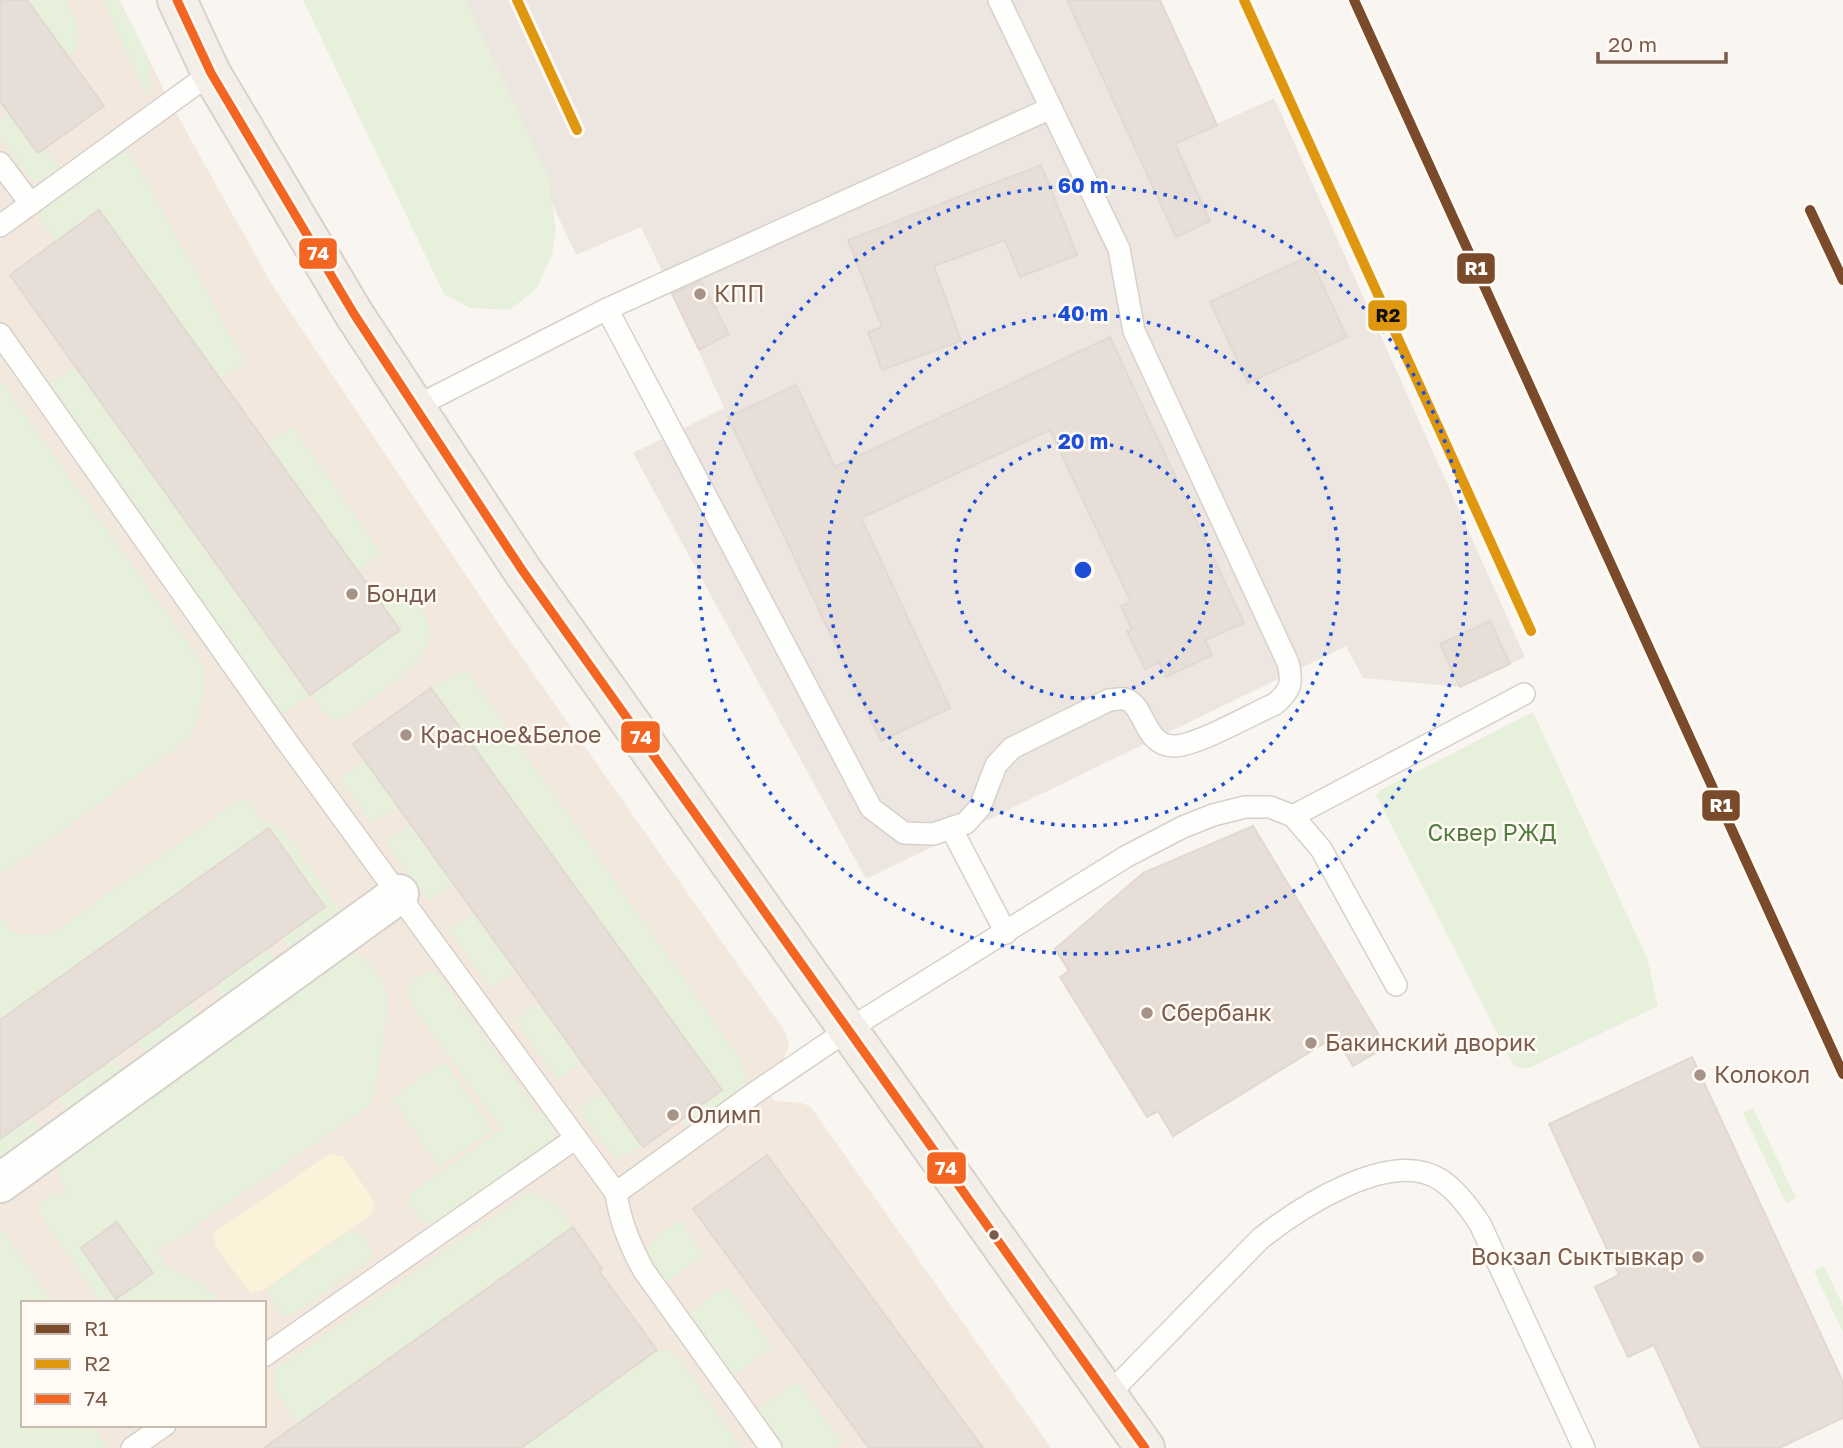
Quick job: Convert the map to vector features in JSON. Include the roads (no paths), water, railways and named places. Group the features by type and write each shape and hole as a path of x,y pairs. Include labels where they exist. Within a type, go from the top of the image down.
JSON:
{"main road":[{"path":"177,0 211,74 354,314 522,570 1145,1448"}],"street":[{"path":"0,1183 399,894"}],"lane":[{"path":"607,309 871,808 904,833 933,834 966,823 980,807 996,765 1012,748 1108,700 1125,699 1135,706 1143,723 1157,740 1171,746 1187,744 1275,704 1286,694 1292,679 1288,663 1134,331 1119,248 999,0"},
{"path":"0,226 211,74"},
{"path":"415,407 607,309 1051,108"},
{"path":"0,163 31,204"},
{"path":"0,334 285,739 616,1193 629,1245 644,1271 771,1448"},
{"path":"1293,816 1524,694"},
{"path":"616,1193 849,1029 1127,856 1183,827 1245,807 1270,807 1293,816 1321,849 1396,985"},
{"path":"951,828 1006,933"},
{"path":"266,1355 576,1139"},
{"path":"1108,1395 1260,1239 1287,1217 1353,1181 1387,1173 1416,1171 1439,1179 1470,1208 1480,1224 1584,1448"},
{"path":"132,1448 161,1427"}],"place":[{"name":"КПП","path":"700,294"},
{"name":"Бонди","path":"352,594"},
{"name":"Красное&Белое","path":"406,735"},
{"name":"Сбербанк","path":"1147,1013"},
{"name":"Бакинский дворик","path":"1311,1043"},
{"name":"Колокол","path":"1700,1075"},
{"name":"Олимп","path":"673,1115"},
{"name":"Вокзал Сыктывкар","path":"1698,1257"}],"park label":[{"name":"Сквер РЖД","path":"1492,833"}]}
